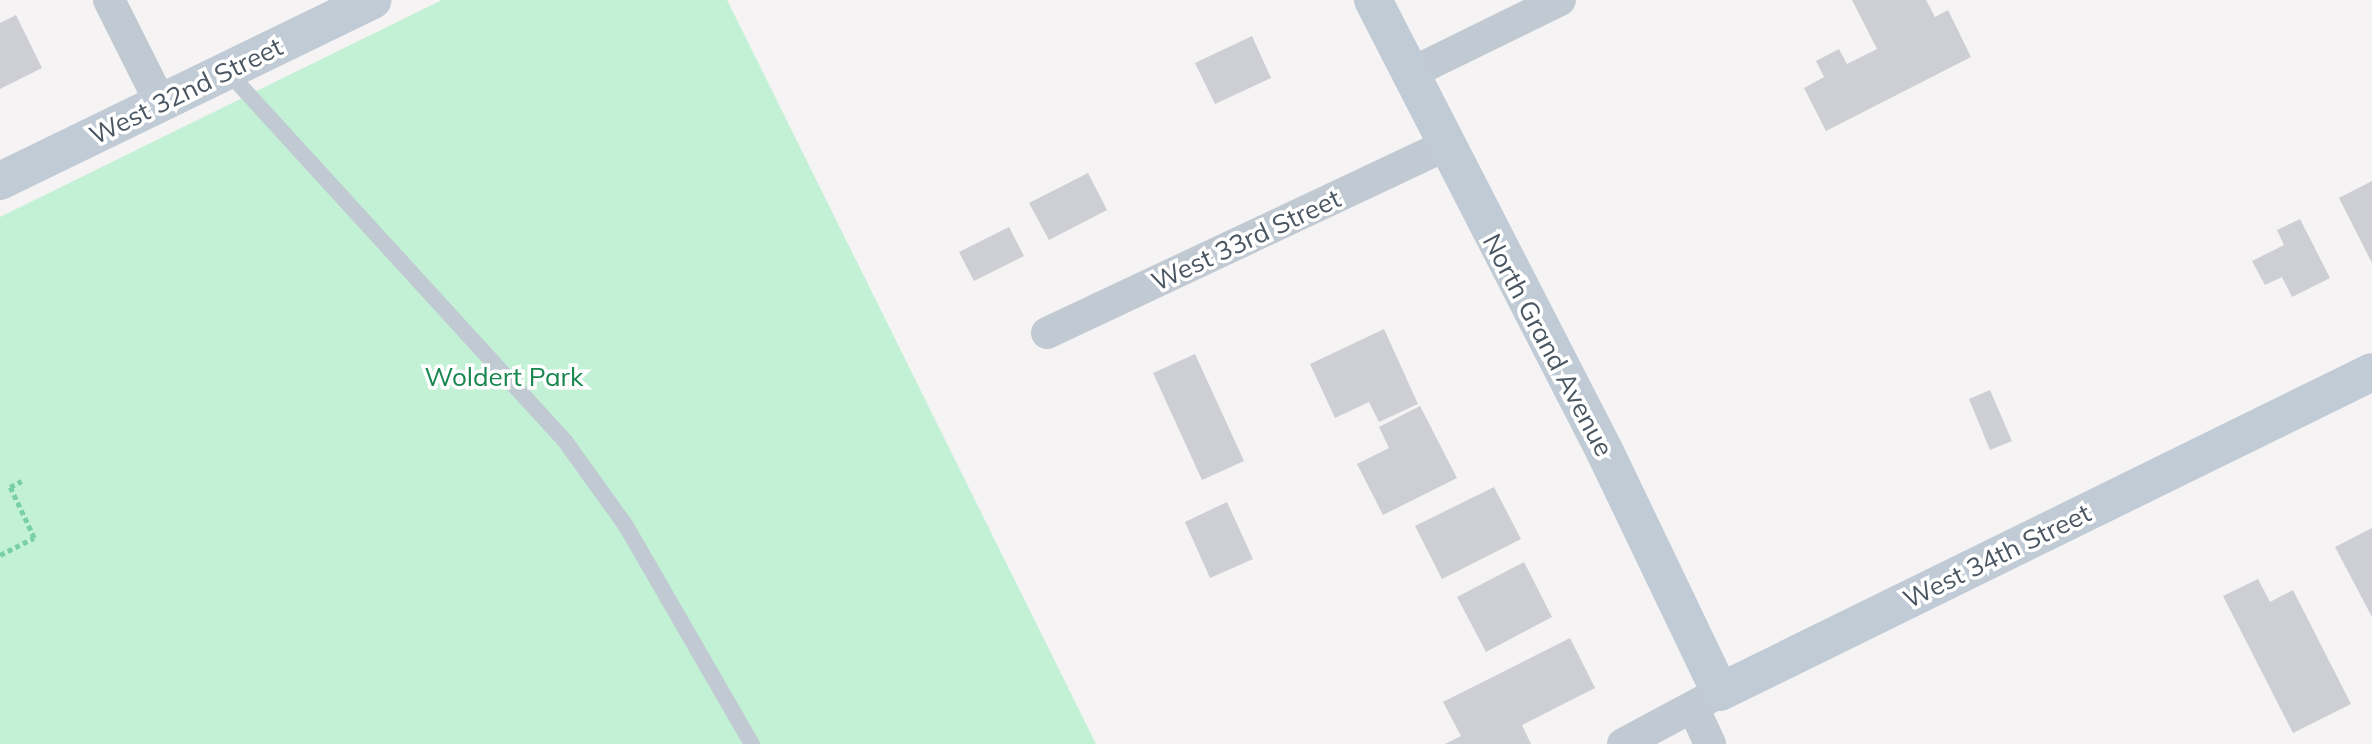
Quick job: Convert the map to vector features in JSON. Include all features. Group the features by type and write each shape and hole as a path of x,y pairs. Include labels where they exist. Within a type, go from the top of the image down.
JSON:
{"street":[{"path":"109,0 161,104"},
{"name":"West 32nd Street","path":"0,181 372,0"},
{"name":"North Grand Avenue","path":"1373,0 1444,146 1605,452 1707,699 1710,744"},
{"path":"1409,74 1560,0"},
{"name":"West 33rd Street","path":"1047,333 1444,146"},
{"name":"West 34th Street","path":"1623,744 1707,699 2372,372"}],"lane":[{"path":"228,71 565,441 626,526 752,744"}],"path":[{"path":"0,555 34,538 10,488 22,481"}],"green space":[{"name":"Woldert Park","path":"442,0 727,0 1096,744 0,744 0,217"}],"building":[{"path":"1852,0 1926,0 1935,17 1948,10 1971,57 1826,131 1804,88 1824,77 1816,61 1839,49 1847,64 1877,49"},
{"path":"16,15 42,68 0,89 0,23"},
{"path":"1252,36 1271,78 1215,104 1195,63"},
{"path":"1088,173 1107,210 1049,240 1029,203"},
{"path":"2372,181 2372,263 2339,198"},
{"path":"2300,219 2330,278 2292,297 2282,277 2265,285 2252,261 2284,245 2277,230"},
{"path":"1009,227 1024,256 974,281 959,252"},
{"path":"1384,329 1418,404 1379,422 1369,402 1335,418 1310,364"},
{"path":"1195,354 1244,461 1202,480 1153,373"},
{"path":"1990,390 2012,441 1990,450 1969,399"},
{"path":"1420,406 1457,478 1383,515 1357,464 1389,448 1379,427"},
{"path":"1494,487 1521,539 1442,579 1415,526"},
{"path":"1227,502 1253,559 1210,578 1185,522"},
{"path":"2372,528 2372,617 2335,547"},
{"path":"1524,562 1552,617 1486,652 1457,597"},
{"path":"2258,579 2270,602 2293,590 2351,704 2293,733 2223,596"},
{"path":"1570,638 1595,688 1522,725 1531,744 1445,744 1461,736 1443,702"}]}
